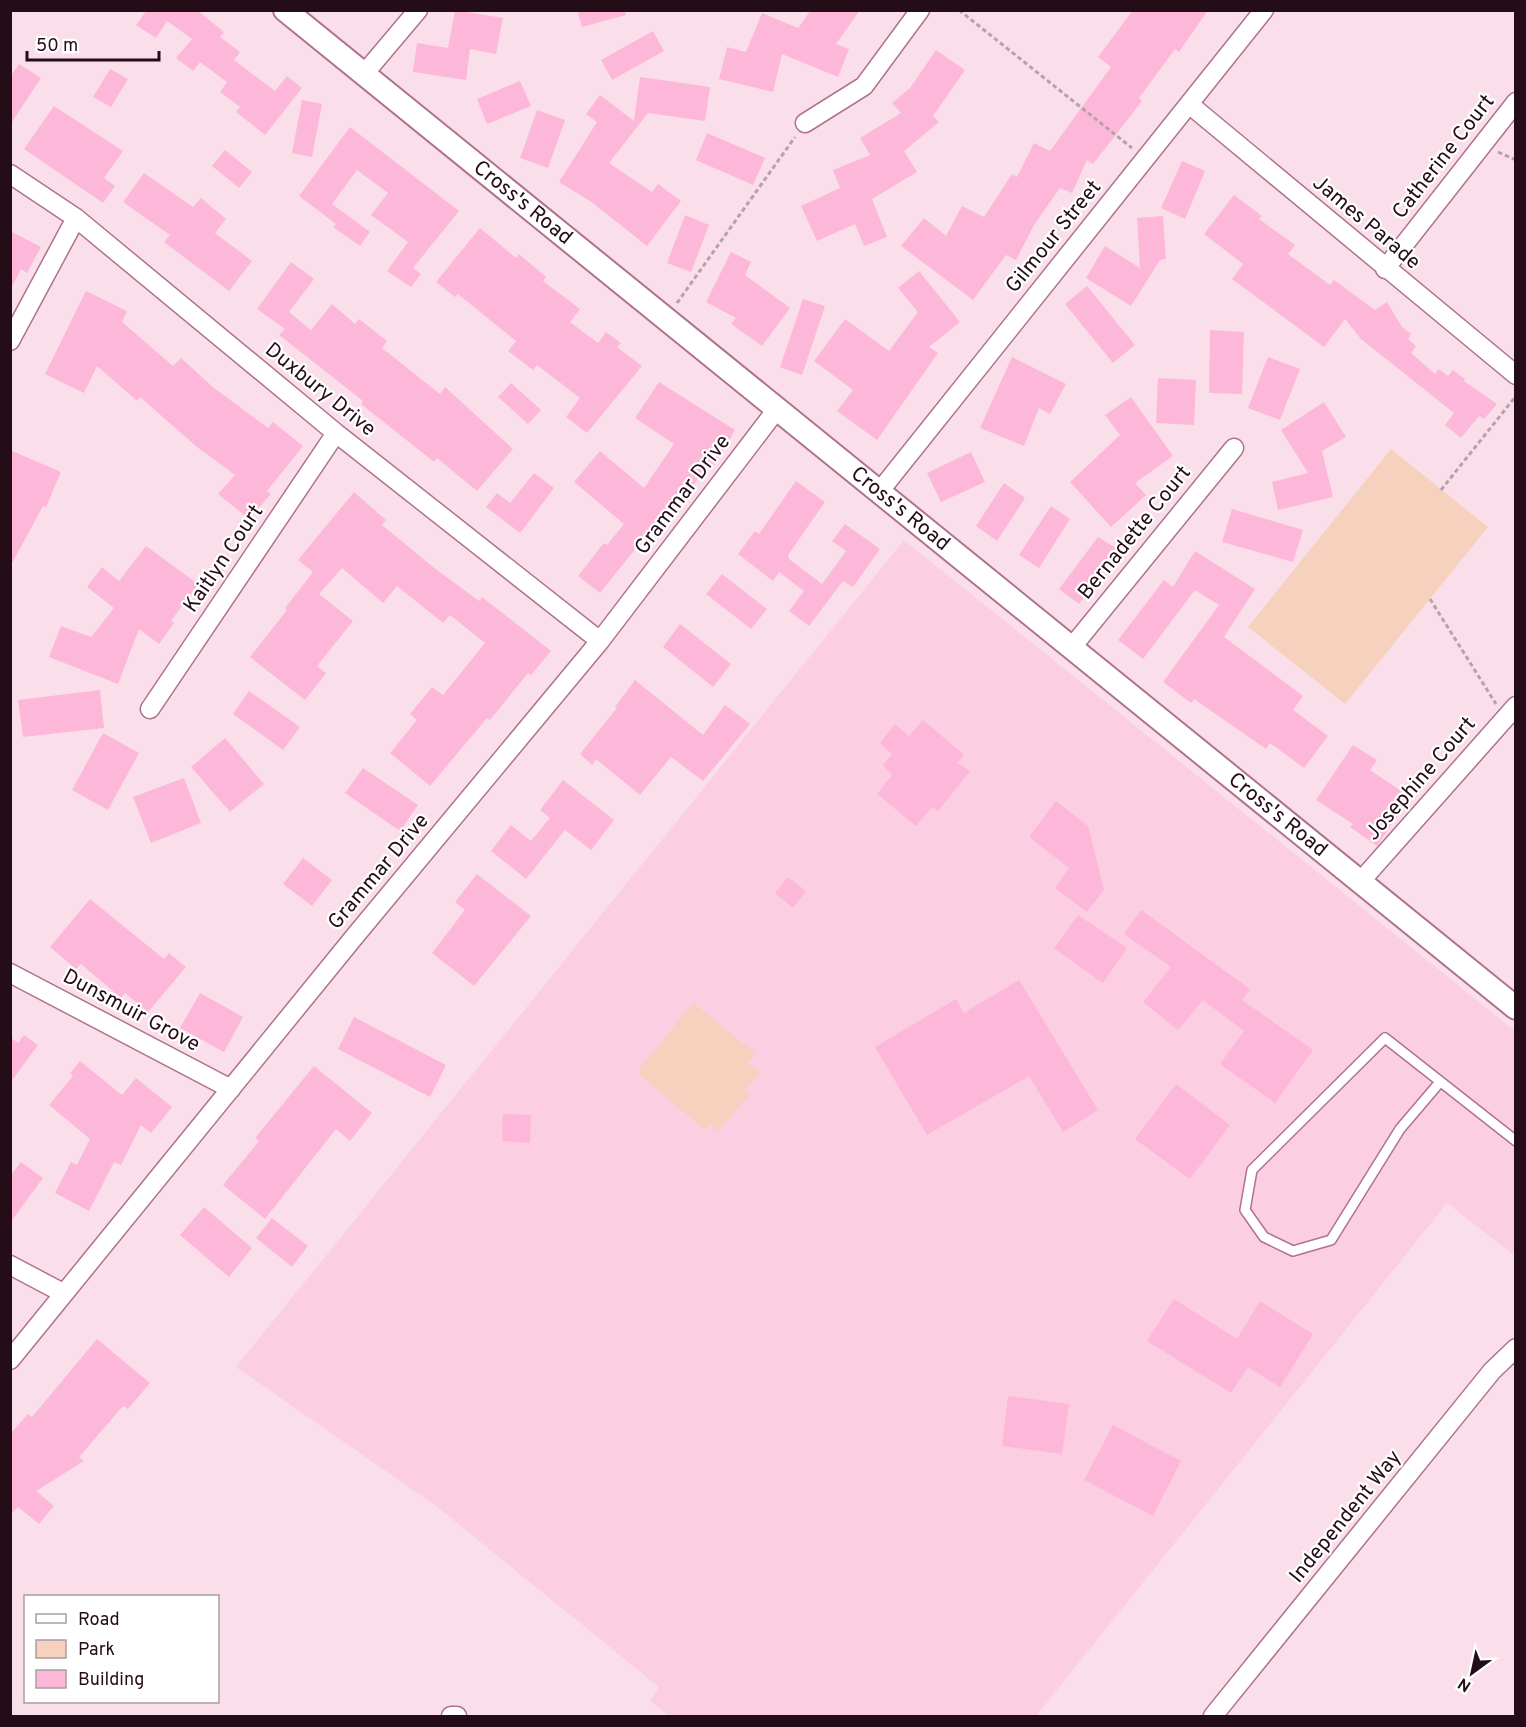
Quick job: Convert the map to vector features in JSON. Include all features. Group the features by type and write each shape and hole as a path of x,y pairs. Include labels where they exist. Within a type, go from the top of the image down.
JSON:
{"street":[{"name":"Cross's Road","path":"285,10 1515,1008"},
{"path":"364,74 418,10"},
{"path":"805,123 864,86 920,10"},
{"name":"Gilmour Street","path":"879,492 1264,10"},
{"name":"Catherine Court","path":"1385,269 1515,102"},
{"name":"James Parade","path":"1189,104 1515,375"},
{"name":"Duxbury Drive","path":"10,174 76,218 336,433 600,641"},
{"path":"10,341 76,218"},
{"name":"Grammar Drive","path":"10,1360 600,641 777,409"},
{"name":"Kaitlyn Court","path":"150,710 336,433"},
{"name":"Bernadette Court","path":"1072,647 1234,448"},
{"name":"Josephine Court","path":"1360,882 1510,712"},
{"name":"Dunsmuir Grove","path":"10,973 231,1089"},
{"path":"10,1265 63,1293"},
{"name":"Independent Way","path":"1213,1716 1485,1381 1515,1348"},
{"path":"451,1716 457,1716"}],"lane":[{"path":"1440,1082 1400,1128 1331,1240 1293,1251 1264,1237 1245,1210 1252,1170 1385,1038 1515,1141"}],"path":[{"path":"959,10 1145,158"},
{"path":"665,319 805,123"},
{"path":"1441,490 1515,396"},
{"path":"1430,599 1510,712"}],"shaded area":[{"path":"904,540 1515,1031 1515,1256 1447,1203 1036,1716 669,1716 650,1701 659,1687 436,1506 236,1367"}],"green space":[{"path":"1391,449 1488,527 1345,704 1248,627"},
{"path":"693,1003 755,1053 748,1063 760,1072 745,1090 750,1094 718,1131 710,1124 705,1130 637,1072"}],"building":[{"path":"147,10 197,10 224,32 220,37 240,52 234,60 275,91 287,76 302,88 265,135 236,112 240,107 220,92 227,82 200,62 193,71 176,58 192,39 167,21 156,38 136,25"},
{"path":"455,10 503,18 496,54 470,49 466,80 413,72 417,43 448,48"},
{"path":"577,10 625,10 626,15 582,27"},
{"path":"811,10 860,10 836,44 849,49 838,77 782,54 773,92 719,79 727,47 746,52 762,13 798,28"},
{"path":"1133,10 1208,10 1179,52 1175,49 1139,98 1142,101 1093,164 1087,160 1072,193 1060,188 1034,225 1016,260 1006,255 973,300 901,246 924,218 946,236 962,206 984,217 1012,174 1017,177 1034,143 1050,151 1111,67 1098,57"},
{"path":"653,31 664,51 612,80 601,60"},
{"path":"936,50 965,70 933,116 939,122 904,151 917,172 872,199 887,237 864,246 855,224 817,241 801,206 840,188 833,170 870,155 860,138 901,113 892,103 910,88"},
{"path":"19,64 41,78 10,125 10,77"},
{"path":"110,69 128,79 111,107 93,97"},
{"path":"640,77 710,87 705,121 648,113 609,163 652,192 658,184 681,201 647,246 590,201 559,182 597,122 586,114 600,95 634,121"},
{"path":"520,81 531,106 487,124 477,99"},
{"path":"302,100 322,104 312,157 292,153"},
{"path":"54,106 123,151 104,178 115,186 103,203 24,149"},
{"path":"537,110 565,120 548,168 520,158"},
{"path":"350,127 459,211 413,268 421,274 411,287 387,271 408,242 371,215 388,193 357,170 332,204 370,232 360,246 333,227 336,224 299,196"},
{"path":"707,133 765,158 753,185 696,160"},
{"path":"225,150 252,172 239,188 212,166"},
{"path":"1182,161 1205,171 1185,219 1161,208"},
{"path":"144,173 193,207 201,198 226,219 215,233 252,261 229,291 164,242 170,235 123,202"},
{"path":"1234,195 1262,216 1259,219 1295,245 1288,254 1330,285 1334,280 1375,310 1387,302 1402,327 1411,334 1408,339 1416,346 1411,353 1435,374 1439,369 1448,376 1453,370 1465,379 1464,381 1497,404 1484,419 1479,416 1461,438 1445,425 1454,413 1361,339 1345,319 1324,347 1232,279 1243,264 1204,234"},
{"path":"685,215 709,225 691,272 667,263"},
{"path":"1163,216 1166,259 1160,260 1131,306 1086,278 1105,246 1140,268 1137,218"},
{"path":"480,228 516,258 519,254 546,277 543,281 580,309 570,322 598,343 606,332 621,343 617,347 642,366 587,433 566,417 580,398 537,365 533,370 508,351 516,341 458,294 455,297 436,282"},
{"path":"10,231 41,247 27,273 21,269 10,290"},
{"path":"731,252 751,262 745,275 790,308 762,346 731,324 736,318 706,302"},
{"path":"291,262 314,279 289,312 311,330 332,304 355,324 359,319 387,341 382,348 440,394 445,387 513,449 477,491 437,458 434,462 361,404 363,401 279,335 285,329 257,309"},
{"path":"919,271 960,322 929,347 938,353 877,440 837,411 853,390 814,361 845,319 889,351 918,312 898,288"},
{"path":"1087,286 1135,345 1113,363 1065,304"},
{"path":"86,291 127,311 122,322 173,366 181,358 214,388 268,428 273,422 303,446 267,491 271,494 249,519 218,494 235,475 197,447 140,397 137,401 97,366 84,393 45,374"},
{"path":"803,299 825,306 802,375 780,367"},
{"path":"1210,330 1244,332 1242,394 1209,393"},
{"path":"1012,357 1066,384 1050,414 1039,408 1024,446 980,428"},
{"path":"1268,357 1300,369 1280,420 1248,408"},
{"path":"1158,378 1196,380 1194,425 1156,423"},
{"path":"659,382 735,430 713,467 708,464 682,502 676,498 600,593 578,576 604,543 607,545 624,524 574,482 600,451 644,488 674,444 635,418"},
{"path":"511,383 541,410 528,424 498,397"},
{"path":"1131,397 1173,456 1135,483 1146,495 1111,527 1070,482 1120,435 1105,415"},
{"path":"1324,402 1346,437 1322,451 1333,497 1278,510 1272,482 1308,473 1281,430"},
{"path":"10,450 61,472 46,507 43,506 10,567"},
{"path":"971,452 985,482 941,502 927,473"},
{"path":"534,473 554,488 520,533 486,507 497,493 510,503"},
{"path":"796,481 825,502 788,555 789,559 822,584 846,551 832,541 845,524 880,549 853,587 843,581 809,626 789,611 804,591 779,572 773,581 738,554 755,531 759,534"},
{"path":"1004,483 1025,498 997,541 976,526"},
{"path":"354,492 386,520 382,525 433,567 479,601 482,597 551,651 531,675 528,673 490,720 487,718 430,786 390,753 417,720 410,714 432,687 443,695 485,643 450,615 443,623 397,586 383,603 342,568 319,594 353,621 317,666 326,673 305,700 250,657 313,572 298,560"},
{"path":"1051,506 1070,519 1039,568 1019,555"},
{"path":"1232,509 1303,530 1293,562 1222,542"},
{"path":"1098,537 1119,550 1079,604 1059,589"},
{"path":"146,546 198,584 171,621 174,623 159,644 139,629 118,684 49,657 61,626 91,637 114,608 87,587 102,567 119,581"},
{"path":"1195,551 1255,589 1224,637 1303,696 1293,710 1328,736 1304,768 1270,743 1266,749 1194,699 1191,703 1163,682 1219,605 1195,590 1143,659 1118,640 1164,580 1173,587"},
{"path":"722,574 767,609 751,629 706,594"},
{"path":"680,624 731,664 713,687 663,647"},
{"path":"635,680 703,735 725,705 750,724 703,781 671,757 640,795 596,759 592,765 580,754 617,708 615,707"},
{"path":"100,690 104,728 23,737 18,700"},
{"path":"249,691 300,727 283,750 233,714"},
{"path":"923,720 964,755 957,763 970,771 938,811 932,807 916,826 877,794 892,775 883,765 892,754 880,743 895,724 909,736"},
{"path":"103,733 139,753 108,810 72,790"},
{"path":"225,738 264,784 230,812 191,767"},
{"path":"1353,745 1377,760 1370,770 1410,797 1377,846 1350,827 1353,824 1316,800"},
{"path":"363,768 418,805 400,831 345,793"},
{"path":"184,778 201,823 151,843 133,797"},
{"path":"563,780 614,820 591,850 565,830 526,879 491,851 511,825 531,841 550,818 540,810"},
{"path":"1056,801 1088,826 1104,890 1087,912 1055,888 1069,868 1029,837"},
{"path":"303,858 332,880 312,906 283,884"},
{"path":"477,874 531,916 474,986 432,953 465,910 455,902"},
{"path":"788,877 806,891 793,908 775,893"},
{"path":"90,899 164,959 169,953 186,967 148,1012 125,993 121,998 81,964 76,969 50,947"},
{"path":"1141,910 1250,989 1242,1000 1313,1050 1275,1103 1220,1064 1244,1031 1203,1000 1178,1030 1143,1002 1171,967 1124,934"},
{"path":"1078,915 1127,948 1103,983 1054,948"},
{"path":"1019,980 1098,1110 1063,1132 1029,1076 927,1135 875,1047 956,999 964,1013"},
{"path":"200,993 243,1017 224,1052 180,1028"},
{"path":"354,1017 446,1065 430,1097 338,1049"},
{"path":"24,1035 38,1045 10,1083 10,1037 18,1043"},
{"path":"80,1061 122,1095 136,1078 172,1107 151,1133 141,1125 121,1165 114,1162 89,1211 55,1193 71,1162 77,1165 90,1139 49,1105 73,1076 70,1073"},
{"path":"314,1066 372,1113 350,1141 336,1129 265,1219 223,1185 259,1141 255,1138"},
{"path":"1176,1084 1230,1125 1190,1179 1135,1139"},
{"path":"503,1114 531,1115 530,1143 502,1141"},
{"path":"21,1162 43,1178 10,1223 10,1176"},
{"path":"204,1207 252,1248 229,1277 180,1235"},
{"path":"272,1218 308,1246 292,1267 256,1238"},
{"path":"1174,1299 1237,1339 1260,1301 1313,1334 1280,1387 1248,1367 1231,1393 1147,1341"},
{"path":"97,1339 150,1383 128,1409 123,1406 79,1457 84,1461 36,1491 54,1506 39,1524 18,1507 10,1515 10,1434 28,1414 32,1417"},
{"path":"1008,1396 1069,1404 1062,1454 1002,1446"},
{"path":"1113,1425 1181,1461 1153,1516 1084,1480"}]}
